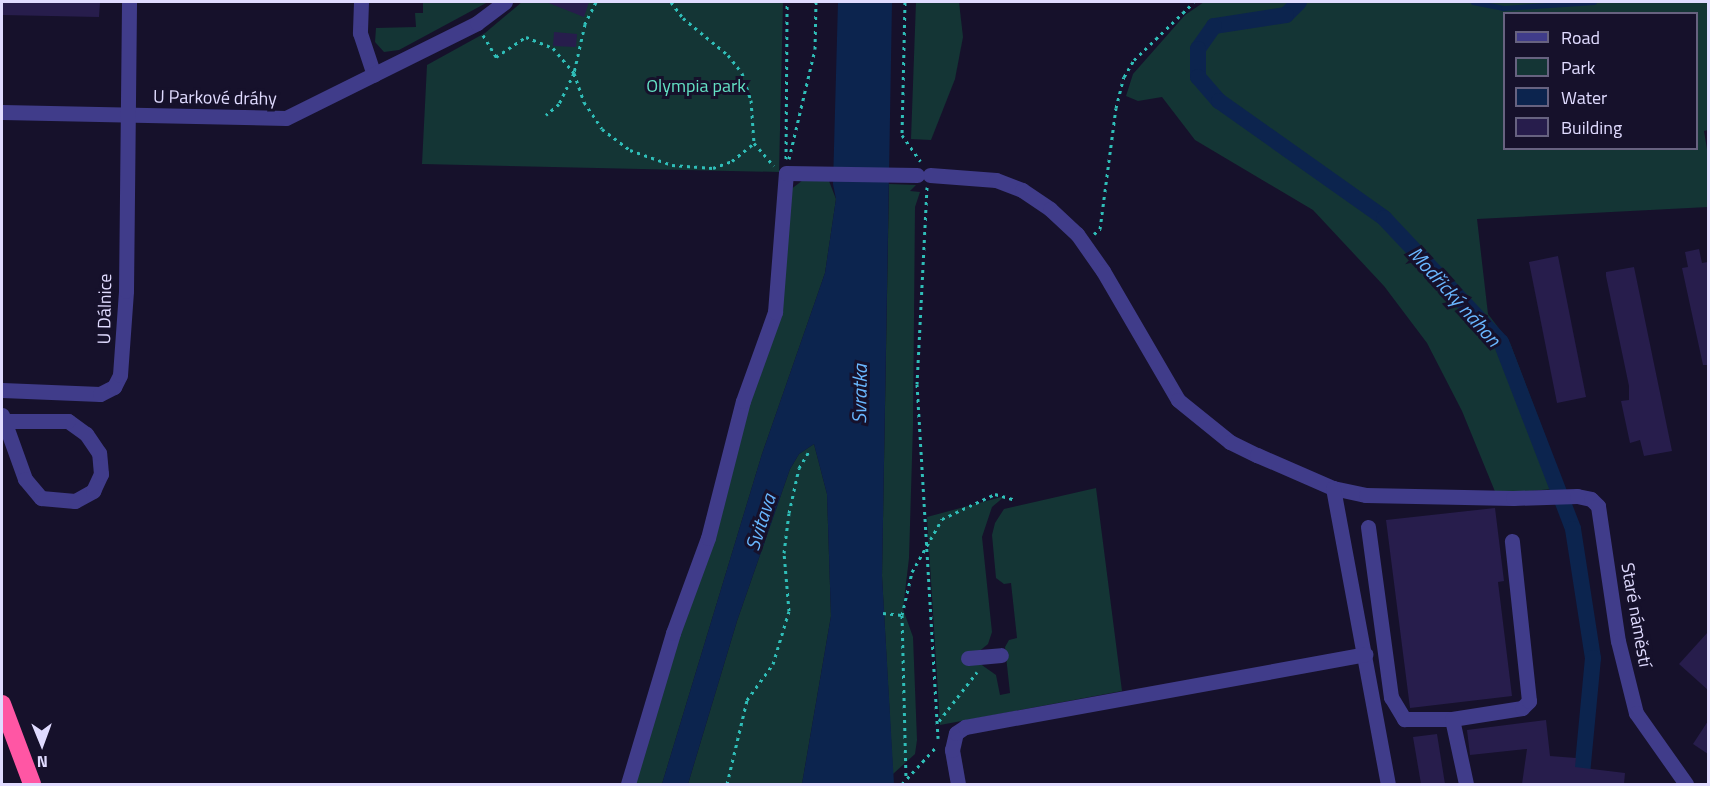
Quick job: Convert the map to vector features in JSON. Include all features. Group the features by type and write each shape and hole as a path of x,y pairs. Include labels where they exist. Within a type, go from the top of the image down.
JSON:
{"highway":[{"path":"2,704 32,784"}],"street":[{"name":"U Dálnice","path":"2,390 100,394 114,387 120,375 126,291 126,116 129,2"},
{"path":"361,2 360,33 375,75"},
{"name":"U Parkové dráhy","path":"2,112 286,118 477,23 505,2"},
{"path":"628,784 673,633 708,538 743,401 775,312 786,173"},
{"name":"Staré náměstí","path":"786,173 924,175 996,180 1022,190 1056,214 1083,243 1178,400 1230,442 1333,488 1366,495 1531,498 1577,496 1591,500 1598,506 1618,641 1636,713 1686,784"},
{"path":"3,418 68,421 86,434 99,453 100,474 93,491 75,501 41,498 25,479 3,418"},
{"path":"1333,488 1388,784"},
{"path":"1368,527 1391,697 1397,712 1404,719 1452,719 1522,708 1529,701 1512,541"},
{"path":"958,784 952,750 956,734 965,728 1365,654"},
{"path":"975,657 1001,655"},
{"path":"1452,719 1466,784"}],"path":[{"path":"546,115 559,104 574,73 585,24 596,2"},
{"path":"671,2 683,18 728,55 742,73 751,100 754,143 763,156 786,173"},
{"path":"786,173 787,2"},
{"path":"786,173 815,49 816,2"},
{"path":"905,2 902,135 924,175 925,201 916,360 939,754"},
{"path":"1083,243 1100,229 1116,108 1124,77 1134,60 1194,2"},
{"path":"477,23 496,57 525,37 552,48 574,73 584,102 602,129 630,150 651,159 713,168 732,161 754,143"},
{"path":"727,784 747,700 773,664 789,611 784,553 789,513 799,468 810,450"},
{"path":"906,779 902,615 912,573 935,526 950,514 995,494 1013,499"},
{"path":"883,612 902,615"},
{"path":"938,722 956,703 975,657"},
{"path":"902,784 939,744"}],"green space":[{"path":"488,2 399,50 384,52 375,42 376,28 416,27 415,13 423,13 423,3"},
{"name":"Olympia park","path":"522,2 783,2 779,172 422,164 427,65 485,33"},
{"path":"916,2 959,2 963,37 955,79 931,140 911,139"},
{"path":"1204,2 1708,2 1708,130 1704,131 1708,155 1708,207 1477,219 1488,314 1510,343 1565,488 1496,494 1462,411 1427,343 1384,286 1313,210 1195,140 1162,97 1138,101 1126,96 1133,74 1185,15"},
{"path":"803,180 829,181 836,199 825,273 762,454 662,784 635,784 743,417 771,342 790,190"},
{"path":"889,184 916,185 910,191 920,192 915,207 913,425 909,558 903,609 913,637 917,740 915,754 893,774 882,576"},
{"path":"814,444 827,494 831,616 802,784 688,784 737,621 790,469 799,454"},
{"path":"1096,488 1122,691 940,725 927,517 1005,496 992,507 982,537 992,632 988,644 977,653 979,663 996,675 1000,695 1010,693 1005,647 1009,640 1017,638 1011,583 1004,584 996,578 992,535 995,523 1004,509"}],"water":[{"path":"838,2 892,2 882,576 894,784 802,784 831,616 827,494 814,444 799,454 790,469 737,621 688,784 662,784 762,454 825,273 836,199 833,184"}],"building":[{"path":"2,2 100,2 99,17 2,15"},
{"path":"546,2 589,2 584,17"},
{"path":"554,32 577,34 576,47 553,46"},
{"path":"1699,249 1702,263 1708,262 1708,365 1703,365 1682,268 1688,267 1685,252"},
{"path":"1558,256 1586,397 1557,403 1529,262"},
{"path":"1634,267 1672,451 1644,456 1640,440 1630,443 1621,401 1629,400 1629,386 1606,276 1606,272"},
{"path":"1495,508 1504,581 1498,582 1512,696 1410,708 1386,520"},
{"path":"1708,632 1708,690 1679,664"},
{"path":"1546,720 1550,756 1576,758 1575,767 1625,773 1624,784 1522,784 1527,749 1470,755 1467,730"},
{"path":"1708,721 1708,754 1693,744"},
{"path":"1437,734 1445,784 1421,784 1413,737"}],"waterway":[{"name":"Modřický náhon","path":"1299,2 1286,15 1214,26 1198,49 1198,77 1219,101 1384,218 1501,342 1573,529 1593,658 1581,784"},
{"path":"1473,2 1503,8 1594,2"}],"water label":[{"name":"Svratka","path":"859,394"},
{"name":"Svitava","path":"760,522"}]}
